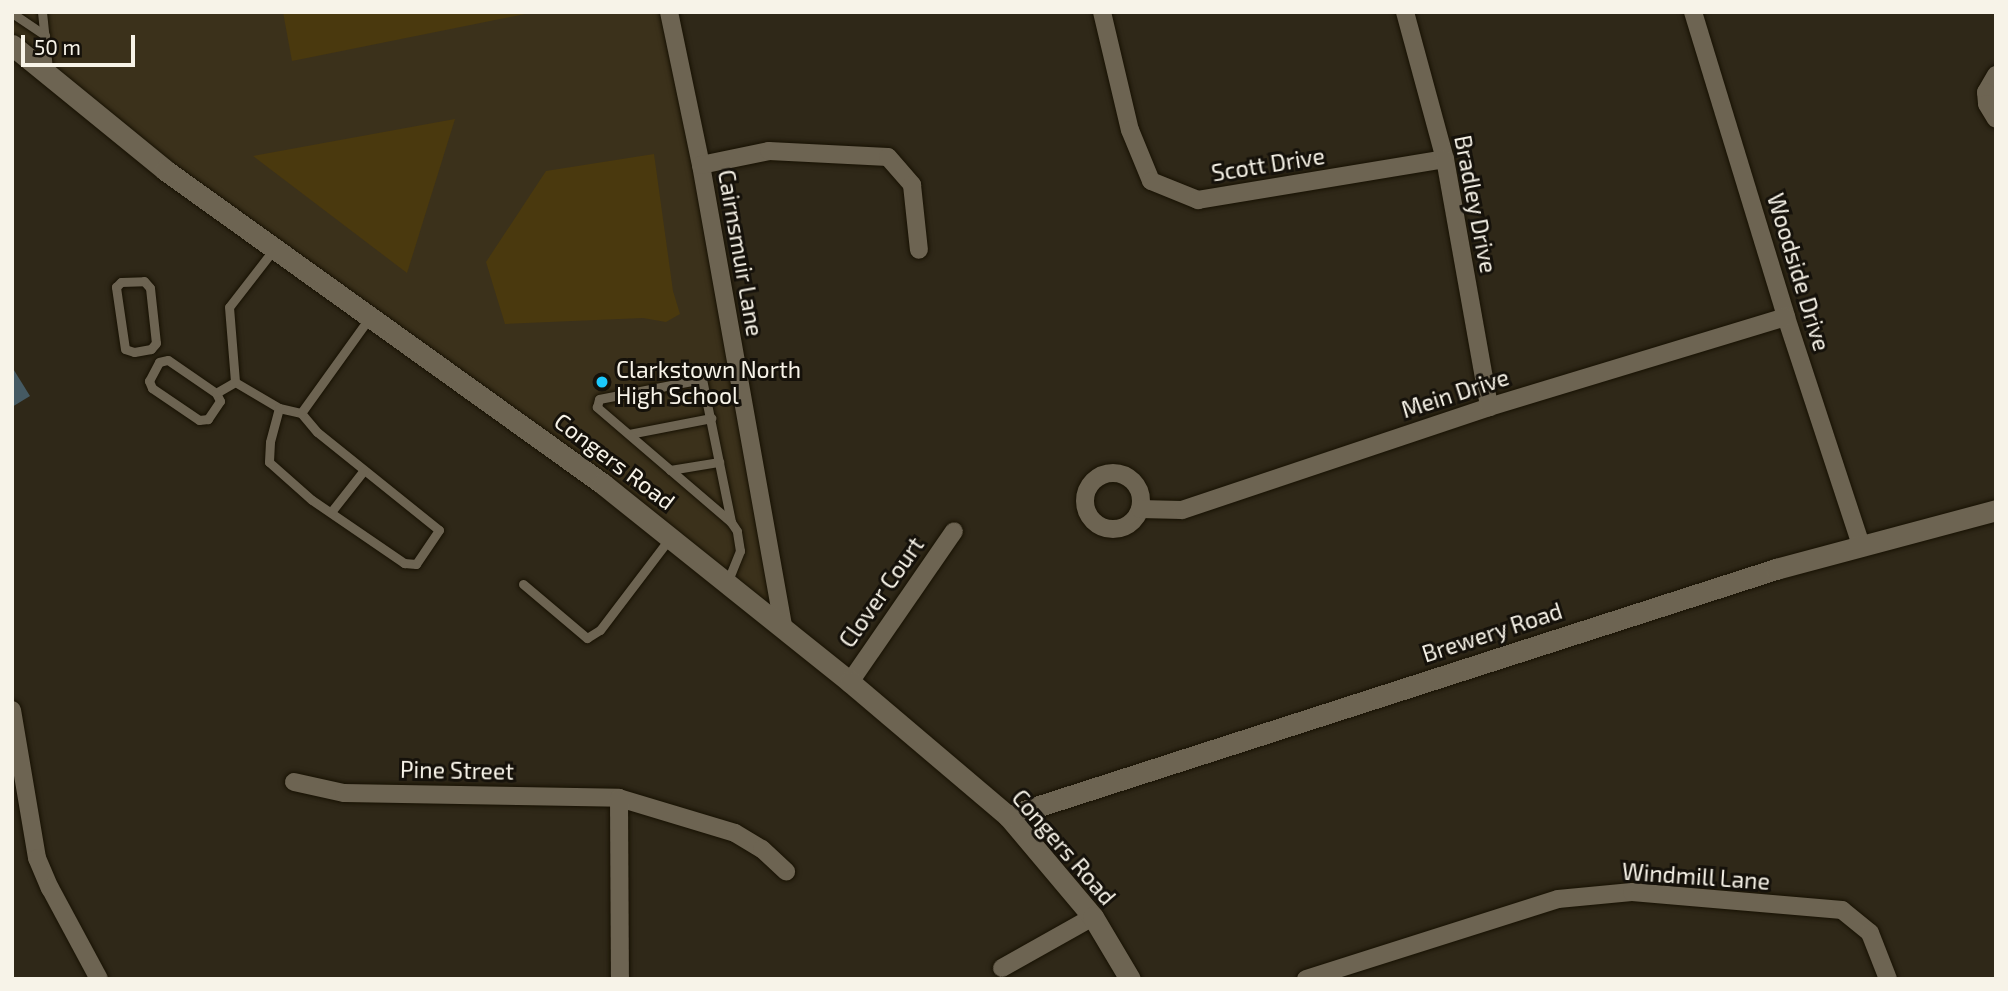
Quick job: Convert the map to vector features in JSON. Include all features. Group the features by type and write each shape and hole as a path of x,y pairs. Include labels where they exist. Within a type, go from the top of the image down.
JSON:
{"street":[{"name":"Cairnsmuir Lane","path":"669,12 701,165 783,626"},
{"name":"Scott Drive","path":"1102,12 1130,130 1151,181 1198,200 1445,159"},
{"name":"Bradley Drive","path":"1405,12 1445,159 1489,407"},
{"name":"Woodside Drive","path":"1693,12 1786,317 1861,545"},
{"name":"Congers Road","path":"12,45 165,170 566,456 783,626 1008,816 1093,917 1130,979"},
{"path":"1996,75 1986,92 1987,104 1996,119"},
{"path":"701,165 769,151 888,157 912,185 919,250"},
{"name":"Mein Drive","path":"1140,509 1182,510 1489,407 1786,317"},
{"name":"Brewery Road","path":"1008,816 1763,573 1996,510"},
{"name":"Clover Court","path":"850,682 954,531"},
{"path":"12,710 37,858 50,888 99,979"},
{"name":"Pine Street","path":"294,782 344,793 620,798 735,833 762,849 786,872"},
{"path":"620,798 620,979"},
{"name":"Windmill Lane","path":"1306,979 1558,899 1632,892 1842,910 1870,933 1888,979"},
{"path":"1002,968 1093,917"}],"lane":[{"path":"42,12 48,74"},
{"path":"12,13 45,35"},
{"path":"235,382 229,307 275,247"},
{"path":"144,281 150,288 156,343 151,349 134,352 125,349 116,287 121,282 144,281"},
{"path":"301,413 371,316"},
{"path":"151,349 159,362"},
{"path":"168,360 216,393 220,401 208,419 199,420 152,388 149,381 159,362 168,360"},
{"path":"727,583 740,551 737,531 731,522 597,407 599,399 702,379 731,522"},
{"path":"216,393 235,382"},
{"path":"235,382 279,408 301,413 317,432 439,530 416,564 404,563 331,512 269,463 270,442 279,408"},
{"path":"629,435 712,418"},
{"path":"670,470 719,462"},
{"path":"331,512 363,470"},
{"path":"523,584 587,638 600,630 670,537"}],"shaded area":[{"name":"Clarkstown North High School","path":"12,12 669,12 783,626 12,45"},
{"path":"283,12 535,12 292,61"},
{"path":"455,119 407,273 253,156"},
{"path":"654,154 673,291 680,314 666,322 643,318 505,324 486,262 546,171"}],"building":[{"path":"12,367 30,396 12,407"}],"place":[{"name":"Clarkstown North High School","path":"602,382"}]}
